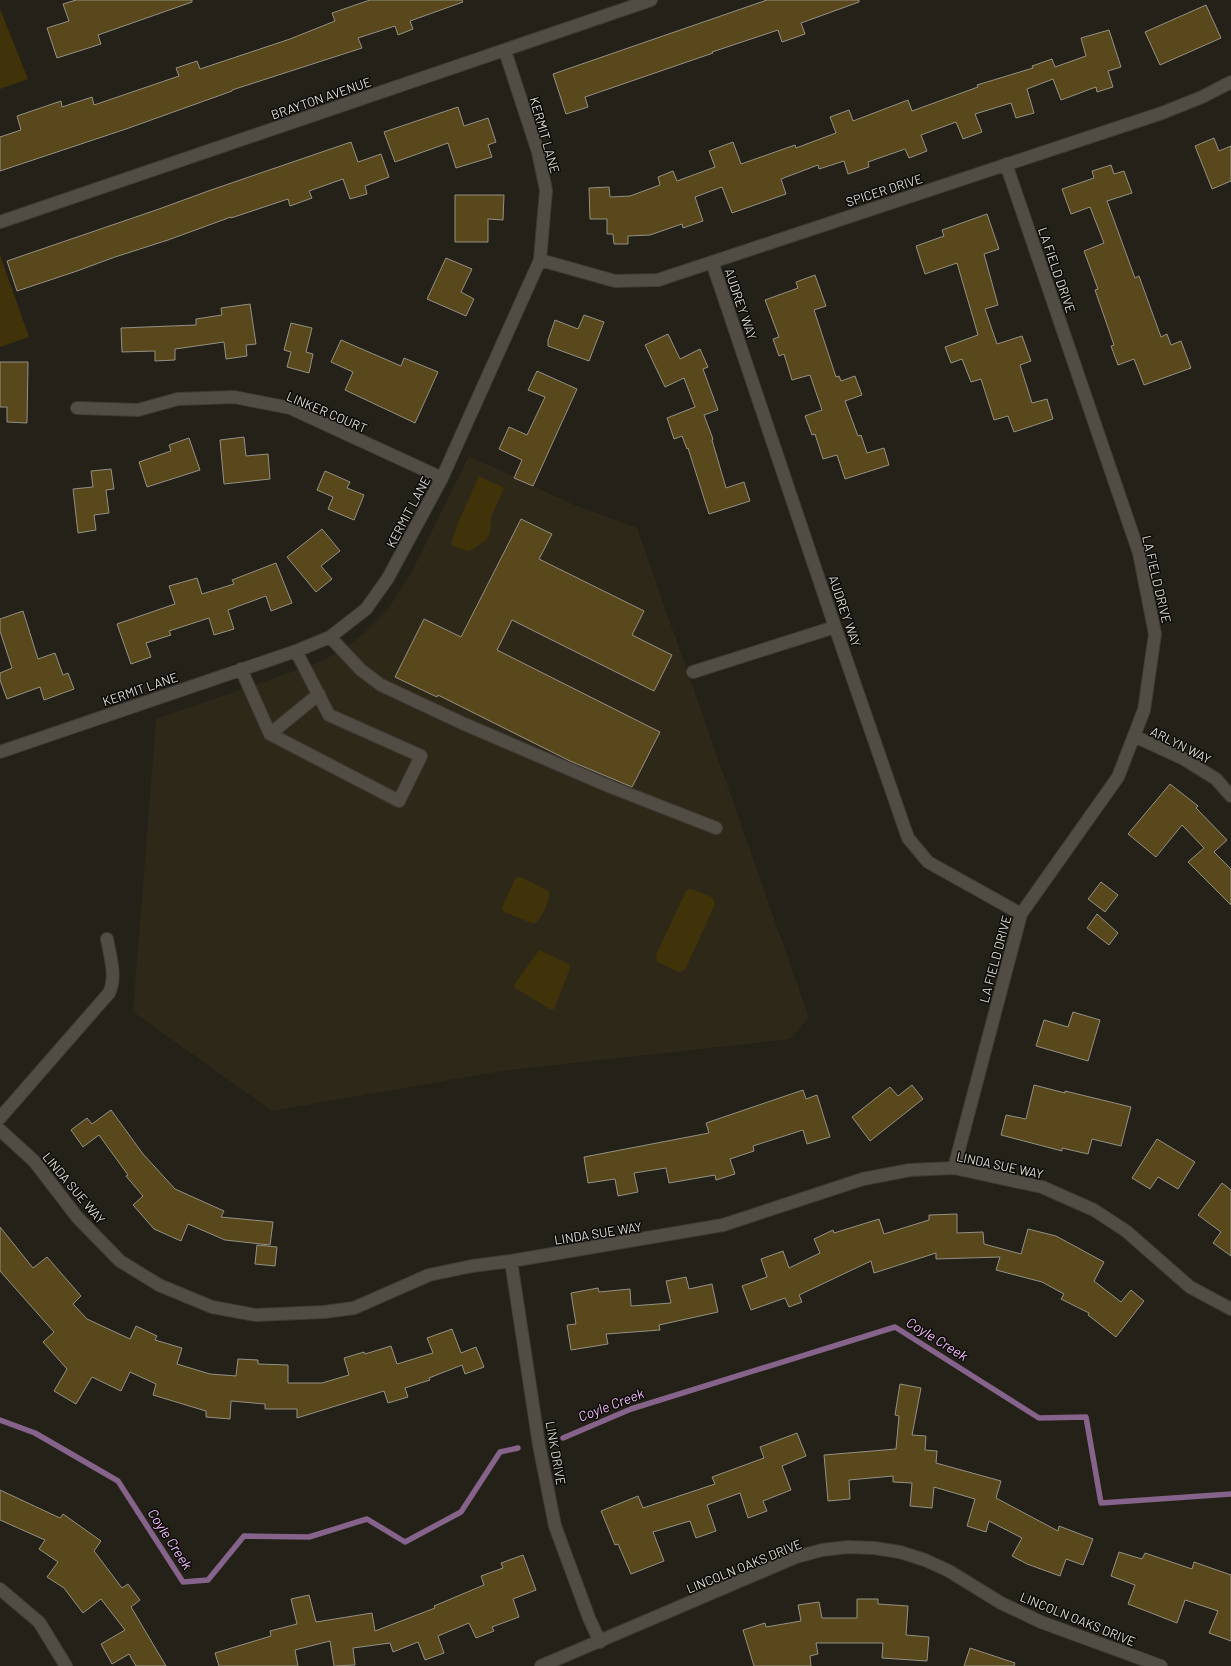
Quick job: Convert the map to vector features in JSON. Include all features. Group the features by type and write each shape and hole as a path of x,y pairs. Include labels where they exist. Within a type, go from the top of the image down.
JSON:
{"street":[{"name":"BRAYTON AVENUE","path":"0,222 651,0"},
{"name":"KERMIT LANE","path":"0,752 296,651 330,637 366,609 388,578 442,478 540,260 546,190 538,152 505,50"},
{"name":"SPICER DRIVE","path":"540,260 615,280 658,280 1162,113 1202,97 1231,82"},
{"name":"LA FIELD DRIVE","path":"954,1168 1021,914 1118,777 1144,710 1155,634 1139,553 1006,164"},
{"name":"AUDREY WAY","path":"712,262 908,838 928,862 1021,914"},
{"name":"LINKER COURT","path":"77,408 138,410 178,399 241,398 290,408 442,478"},
{"path":"693,672 835,627"},
{"path":"330,637 361,670 381,685 462,723 604,784 716,828"},
{"path":"241,669 270,734 399,801 421,756 329,715 296,651"},
{"path":"270,734 319,694"},
{"name":"ARLYN WAY","path":"1134,736 1184,759 1216,779 1231,796"},
{"path":"0,1118 109,992 112,986 113,977 107,939"},
{"name":"LINDA SUE WAY","path":"0,1130 34,1161 77,1217 120,1261 159,1286 212,1307 256,1315 290,1314 354,1308 430,1275 472,1266 723,1226 863,1178 910,1170 954,1168 1042,1187 1094,1210 1126,1231 1190,1288 1231,1309"},
{"name":"LINK DRIVE","path":"511,1261 539,1445 555,1526 589,1618 600,1642"},
{"name":"LINCOLN OAKS DRIVE","path":"541,1666 796,1557 822,1550 848,1547 874,1548 900,1552 925,1560 949,1571 1001,1603 1041,1622 1161,1666"},
{"path":"0,1589 39,1622 66,1666"}],"shaded area":[{"path":"0,9 28,79 0,89"},
{"path":"0,255 29,337 0,347"},
{"path":"469,456 572,504 637,528 809,1018 790,1039 501,1071 272,1111 133,1012 156,719 317,663 341,651 364,633 387,610 410,575"},
{"path":"479,476 504,488 491,517 490,533 486,540 473,549 467,551 451,545 458,523"},
{"path":"517,877 521,877 549,891 545,909 540,918 534,924 504,912 502,908"},
{"path":"689,889 713,898 715,904 685,970 679,972 657,962 656,955 686,891"},
{"path":"539,950 569,964 570,968 554,1009 550,1009 515,988 514,985"}],"building":[{"path":"76,0 192,0 192,2 98,35 101,44 57,58 47,28 69,21 63,4"},
{"path":"370,0 462,0 463,2 410,21 413,29 398,35 395,26 358,38 362,48 232,90 126,129 0,171 0,137 21,130 17,116 61,101 62,107 92,97 94,105 179,76 176,68 197,61 200,69 290,39 335,21 332,13"},
{"path":"767,0 859,0 859,2 801,23 805,34 782,42 778,30 712,52 713,53 585,97 588,107 566,114 553,74"},
{"path":"1206,5 1221,38 1160,65 1145,32"},
{"path":"1109,30 1121,67 1108,71 1113,87 1097,92 1096,87 1061,100 1053,79 1027,89 1034,113 1016,118 1011,103 975,114 982,132 963,139 956,122 921,135 927,151 909,158 905,149 868,162 869,167 848,174 844,161 819,169 818,165 781,179 786,194 732,213 722,187 695,197 703,221 683,228 682,224 650,235 628,236 628,244 614,244 613,234 607,234 607,219 590,219 589,188 609,187 610,197 630,196 660,185 658,177 673,171 677,181 715,167 709,151 733,142 741,164 795,145 796,148 836,133 830,117 849,110 853,121 908,100 912,111 978,87 977,85 1033,68 1032,66 1052,59 1055,67 1086,56 1081,38"},
{"path":"458,107 464,126 488,118 496,142 488,145 492,157 456,168 448,143 395,162 384,132"},
{"path":"1214,138 1219,151 1231,146 1231,181 1212,189 1195,146"},
{"path":"351,142 358,162 381,154 389,177 365,186 367,194 350,199 343,179 309,191 312,198 290,206 288,199 231,217 17,291 7,261"},
{"path":"1111,165 1114,174 1124,171 1132,193 1107,201 1135,278 1139,276 1161,337 1167,334 1171,345 1181,341 1191,368 1144,385 1134,359 1118,365 1111,346 1114,345 1095,290 1098,289 1084,251 1104,243 1090,207 1071,214 1062,189 1094,178 1092,171"},
{"path":"455,195 504,195 503,220 488,219 488,242 455,242"},
{"path":"987,214 999,249 984,254 998,305 985,309 997,344 1022,336 1031,361 1020,365 1032,403 1047,399 1053,419 1014,432 1008,416 994,420 981,379 971,382 962,359 951,363 945,347 978,335 957,263 925,274 916,246 944,236 942,230"},
{"path":"446,258 472,269 461,292 474,299 466,316 427,299"},
{"path":"815,275 826,306 814,310 836,377 839,376 841,381 855,376 862,395 845,401 858,436 861,435 867,453 884,448 889,465 845,479 837,455 823,459 815,434 812,435 805,416 822,410 810,375 792,380 784,354 779,356 773,339 779,337 765,300 798,288 796,282"},
{"path":"250,304 256,344 246,345 247,356 226,359 224,342 175,349 175,360 155,361 155,351 122,352 121,328 196,325 196,319 222,315 221,308"},
{"path":"584,315 604,322 589,361 548,346 548,340 555,320 578,329"},
{"path":"291,323 312,328 306,352 313,354 309,373 287,367 291,352 284,350"},
{"path":"668,334 680,359 700,349 708,367 703,369 718,410 704,415 713,439 712,440 726,488 744,482 750,501 709,514 688,448 687,449 682,436 674,439 667,418 695,407 684,378 665,387 645,345"},
{"path":"341,340 401,366 404,358 438,372 415,423 345,390 353,372 331,362"},
{"path":"0,362 28,362 27,423 7,422 7,407 0,407"},
{"path":"537,371 577,389 533,486 514,478 522,460 499,449 509,427 527,435 545,397 528,390"},
{"path":"244,437 246,456 268,454 270,479 224,484 220,440"},
{"path":"189,438 200,470 147,487 139,462 171,451 169,445"},
{"path":"111,469 114,489 106,490 109,513 94,515 96,530 78,533 73,489 93,487 91,471"},
{"path":"325,471 350,482 347,488 364,495 354,520 328,509 333,497 317,490"},
{"path":"521,519 552,534 539,559 644,611 632,635 672,655 654,691 512,620 497,650 660,732 632,787 570,761 438,695 437,697 395,677 424,619 461,637"},
{"path":"322,529 340,551 321,566 332,579 316,592 287,557"},
{"path":"276,563 292,603 271,611 266,596 228,610 234,629 214,635 209,618 169,631 171,635 146,643 151,657 131,664 117,624 175,604 169,586 197,578 202,594 234,584 232,580"},
{"path":"23,611 38,659 55,653 63,675 68,673 74,689 44,700 40,687 7,699 0,680 0,673 12,668 0,631 0,619"},
{"path":"1170,784 1198,806 1196,808 1227,840 1214,852 1231,869 1231,905 1188,862 1204,848 1182,825 1156,857 1128,834"},
{"path":"1101,882 1118,895 1105,912 1088,899"},
{"path":"1097,914 1118,933 1109,945 1087,928"},
{"path":"1073,1012 1100,1020 1088,1061 1036,1046 1044,1020 1068,1027"},
{"path":"912,1085 923,1099 870,1141 852,1117 890,1087 898,1096"},
{"path":"1034,1085 1131,1107 1121,1146 1092,1139 1088,1154 1062,1148 1062,1151 1001,1135 1006,1115 1026,1119"},
{"path":"803,1090 806,1099 817,1095 830,1137 807,1144 803,1130 753,1146 754,1151 730,1159 735,1174 716,1180 715,1175 669,1183 666,1168 634,1173 638,1192 618,1196 615,1179 588,1183 584,1157 709,1133 706,1123"},
{"path":"111,1110 143,1154 175,1189 224,1211 221,1217 273,1222 270,1245 225,1240 188,1224 181,1241 154,1229 133,1205 143,1196 126,1176 128,1175 99,1135 83,1147 71,1130 87,1118 92,1124"},
{"path":"1157,1139 1195,1162 1178,1189 1158,1177 1150,1189 1132,1178"},
{"path":"1222,1183 1231,1190 1231,1256 1213,1243 1221,1232 1198,1215"},
{"path":"957,1214 957,1233 983,1232 984,1244 1021,1254 1028,1229 1056,1236 1104,1262 1094,1281 1121,1302 1131,1290 1144,1301 1116,1337 1088,1315 1089,1313 1061,1299 1064,1294 1042,1282 996,1270 1000,1257 936,1259 936,1253 874,1273 871,1261 799,1295 802,1302 789,1307 785,1298 751,1310 742,1286 767,1277 761,1259 783,1251 789,1268 820,1253 814,1239 833,1230 834,1233 879,1219 884,1234 929,1220 929,1215"},
{"path":"0,1227 33,1268 47,1257 81,1296 73,1304 87,1319 130,1339 136,1326 157,1336 155,1340 182,1348 177,1364 210,1374 236,1376 238,1359 258,1360 258,1364 288,1365 288,1383 322,1383 349,1375 344,1358 364,1352 365,1354 391,1346 397,1364 433,1353 427,1338 452,1329 461,1353 476,1347 484,1367 465,1374 462,1365 429,1378 430,1380 405,1388 408,1397 388,1403 384,1391 297,1418 297,1409 265,1409 265,1404 231,1401 230,1419 206,1417 206,1411 153,1395 156,1384 130,1372 121,1391 92,1377 76,1404 54,1391 67,1369 43,1342 54,1332 0,1271"},
{"path":"257,1245 277,1247 275,1266 255,1264"},
{"path":"686,1277 689,1289 712,1284 718,1312 659,1325 660,1330 606,1334 608,1344 571,1350 567,1325 576,1324 571,1293 598,1288 599,1292 630,1289 631,1306 671,1303 666,1281"},
{"path":"900,1384 921,1388 912,1435 926,1436 925,1450 937,1451 936,1463 1001,1481 996,1498 1058,1531 1059,1526 1093,1539 1083,1565 1066,1559 1060,1576 1027,1564 1012,1556 1022,1538 989,1521 986,1532 967,1526 975,1499 934,1487 932,1508 910,1506 912,1483 893,1482 893,1476 849,1480 850,1499 828,1501 824,1455 896,1449 899,1416 895,1415"},
{"path":"797,1433 806,1456 782,1466 791,1490 763,1501 767,1511 748,1518 740,1493 707,1505 716,1531 696,1538 690,1521 653,1532 664,1561 631,1574 618,1544 615,1545 601,1511 638,1496 643,1508 715,1484 712,1477 764,1458 760,1447"},
{"path":"0,1490 60,1518 63,1514 101,1541 94,1551 122,1588 128,1584 140,1600 131,1607 166,1666 136,1666 129,1654 112,1664 101,1644 125,1630 101,1599 83,1613 64,1588 47,1577 58,1562 39,1549 45,1540 0,1520"},
{"path":"1119,1552 1142,1559 1145,1553 1192,1569 1194,1562 1231,1575 1231,1641 1209,1633 1218,1611 1185,1600 1177,1623 1128,1604 1135,1585 1111,1576"},
{"path":"523,1555 536,1590 513,1599 519,1617 492,1627 494,1631 476,1638 469,1623 438,1636 444,1653 425,1660 418,1642 393,1652 390,1643 353,1648 355,1665 334,1666 330,1641 295,1650 298,1666 219,1666 215,1653 271,1636 270,1631 297,1624 291,1599 309,1595 316,1622 372,1613 375,1631 435,1608 434,1606 484,1585 481,1576 503,1568 501,1563"},
{"path":"857,1599 878,1599 878,1604 908,1606 906,1635 929,1637 927,1661 882,1658 883,1643 816,1643 818,1654 810,1656 811,1666 754,1666 743,1630 765,1623 766,1627 801,1621 798,1605 819,1602 822,1618 857,1618"},
{"path":"970,1648 1015,1663 1014,1666 964,1666"}],"waterway":[{"name":"Coyle Creek","path":"563,1438 631,1409 895,1327 1039,1418 1086,1417 1101,1503 1231,1494"},
{"name":"Coyle Creek","path":"0,1420 35,1433 118,1481 183,1582 208,1580 244,1536 309,1537 367,1519 405,1542 461,1512 500,1452 518,1448"}]}
